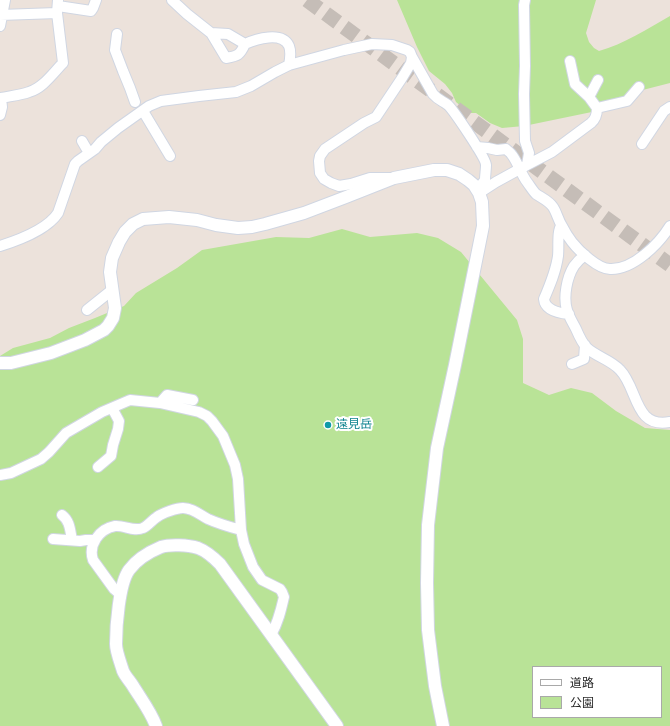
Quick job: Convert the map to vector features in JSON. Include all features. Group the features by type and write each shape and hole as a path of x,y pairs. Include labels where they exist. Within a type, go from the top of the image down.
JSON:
{"street":[{"path":"0,26 5,0"},
{"path":"1,15 58,6 91,11 96,0"},
{"path":"172,0 211,33 226,58 237,56 242,51 245,44 254,40 263,38 281,38 286,42 290,49 290,65"},
{"path":"523,167 528,153 525,142 524,0"},
{"path":"0,115 2,107 1,98 35,90 42,85 62,63 58,6"},
{"path":"211,33 228,34 245,44"},
{"path":"117,34 115,50 134,102"},
{"path":"0,246 35,232 55,217 58,213 75,164 95,149 118,128 149,106 161,101 236,92 251,86 290,65 372,44 392,45 410,52 433,94 447,104 477,147 486,164 485,180 478,191"},
{"path":"394,178 370,178 339,186 324,179 320,173 319,160 320,156 326,149 364,123 376,117 411,63 412,57"},
{"path":"478,191 552,152 591,124 596,117 597,108 589,97 575,84 570,61"},
{"path":"589,97 598,80"},
{"path":"597,108 628,101 639,87"},
{"path":"642,144 664,110 670,107"},
{"path":"143,110 170,156"},
{"path":"82,141 89,153"},
{"path":"477,147 497,150 506,149 512,154 523,167 527,182 535,193 552,205 561,226 573,243 600,267 611,270 633,263 648,252 670,226"},
{"path":"0,363 51,353 86,340 104,330 110,323 115,308 110,272 112,258 119,242 126,232 134,224 143,219 169,217 197,220 216,225 238,228 252,227 304,213 394,178 434,170 447,170 455,172 474,185 482,202 482,238 437,448 428,525 428,630 435,686 443,726"},
{"path":"561,226 558,232 559,243 556,264 544,301 548,308 562,314 568,314"},
{"path":"585,255 575,264 568,278 565,302 568,314 585,345 622,371 643,414 652,421 662,423 670,422"},
{"path":"86,310 112,290"},
{"path":"572,364 584,359 585,345"},
{"path":"160,403 167,395 193,400"},
{"path":"0,476 11,473 41,459 66,433 102,412 130,400 160,403 199,412 207,416 223,436 235,465 238,479 241,530 244,544 253,567 262,580 276,587 284,595 275,628 271,634"},
{"path":"98,467 112,456 119,421 112,408"},
{"path":"121,595 114,589 94,560 92,551 95,540 102,531 115,526 140,529 145,528 158,516 183,508 195,510 208,518 241,530"},
{"path":"62,515 67,518 72,540"},
{"path":"53,539 80,541 95,540"},
{"path":"156,726 147,708 124,672 116,646 118,618 121,595 129,570 139,559 150,552 164,546 176,545 198,548 210,554 220,564 337,726"}],"green space":[{"path":"397,0 596,0 586,33 589,42 599,51 626,40 670,16 670,83 631,93 616,107 524,126 502,128 490,123 476,113 469,113 456,102 452,93 445,84 429,71"},
{"path":"342,229 370,237 417,233 438,238 461,252 517,320 523,339 523,383 549,395 571,388 592,393 616,411 645,428 670,430 670,726 0,726 0,356 13,348 50,338 69,328 124,306 136,293 177,268 202,250 276,237 309,238"}],"tunnel":[{"path":"307,0 670,265"}],"place":[{"name":"遠見岳","path":"328,425"}]}
